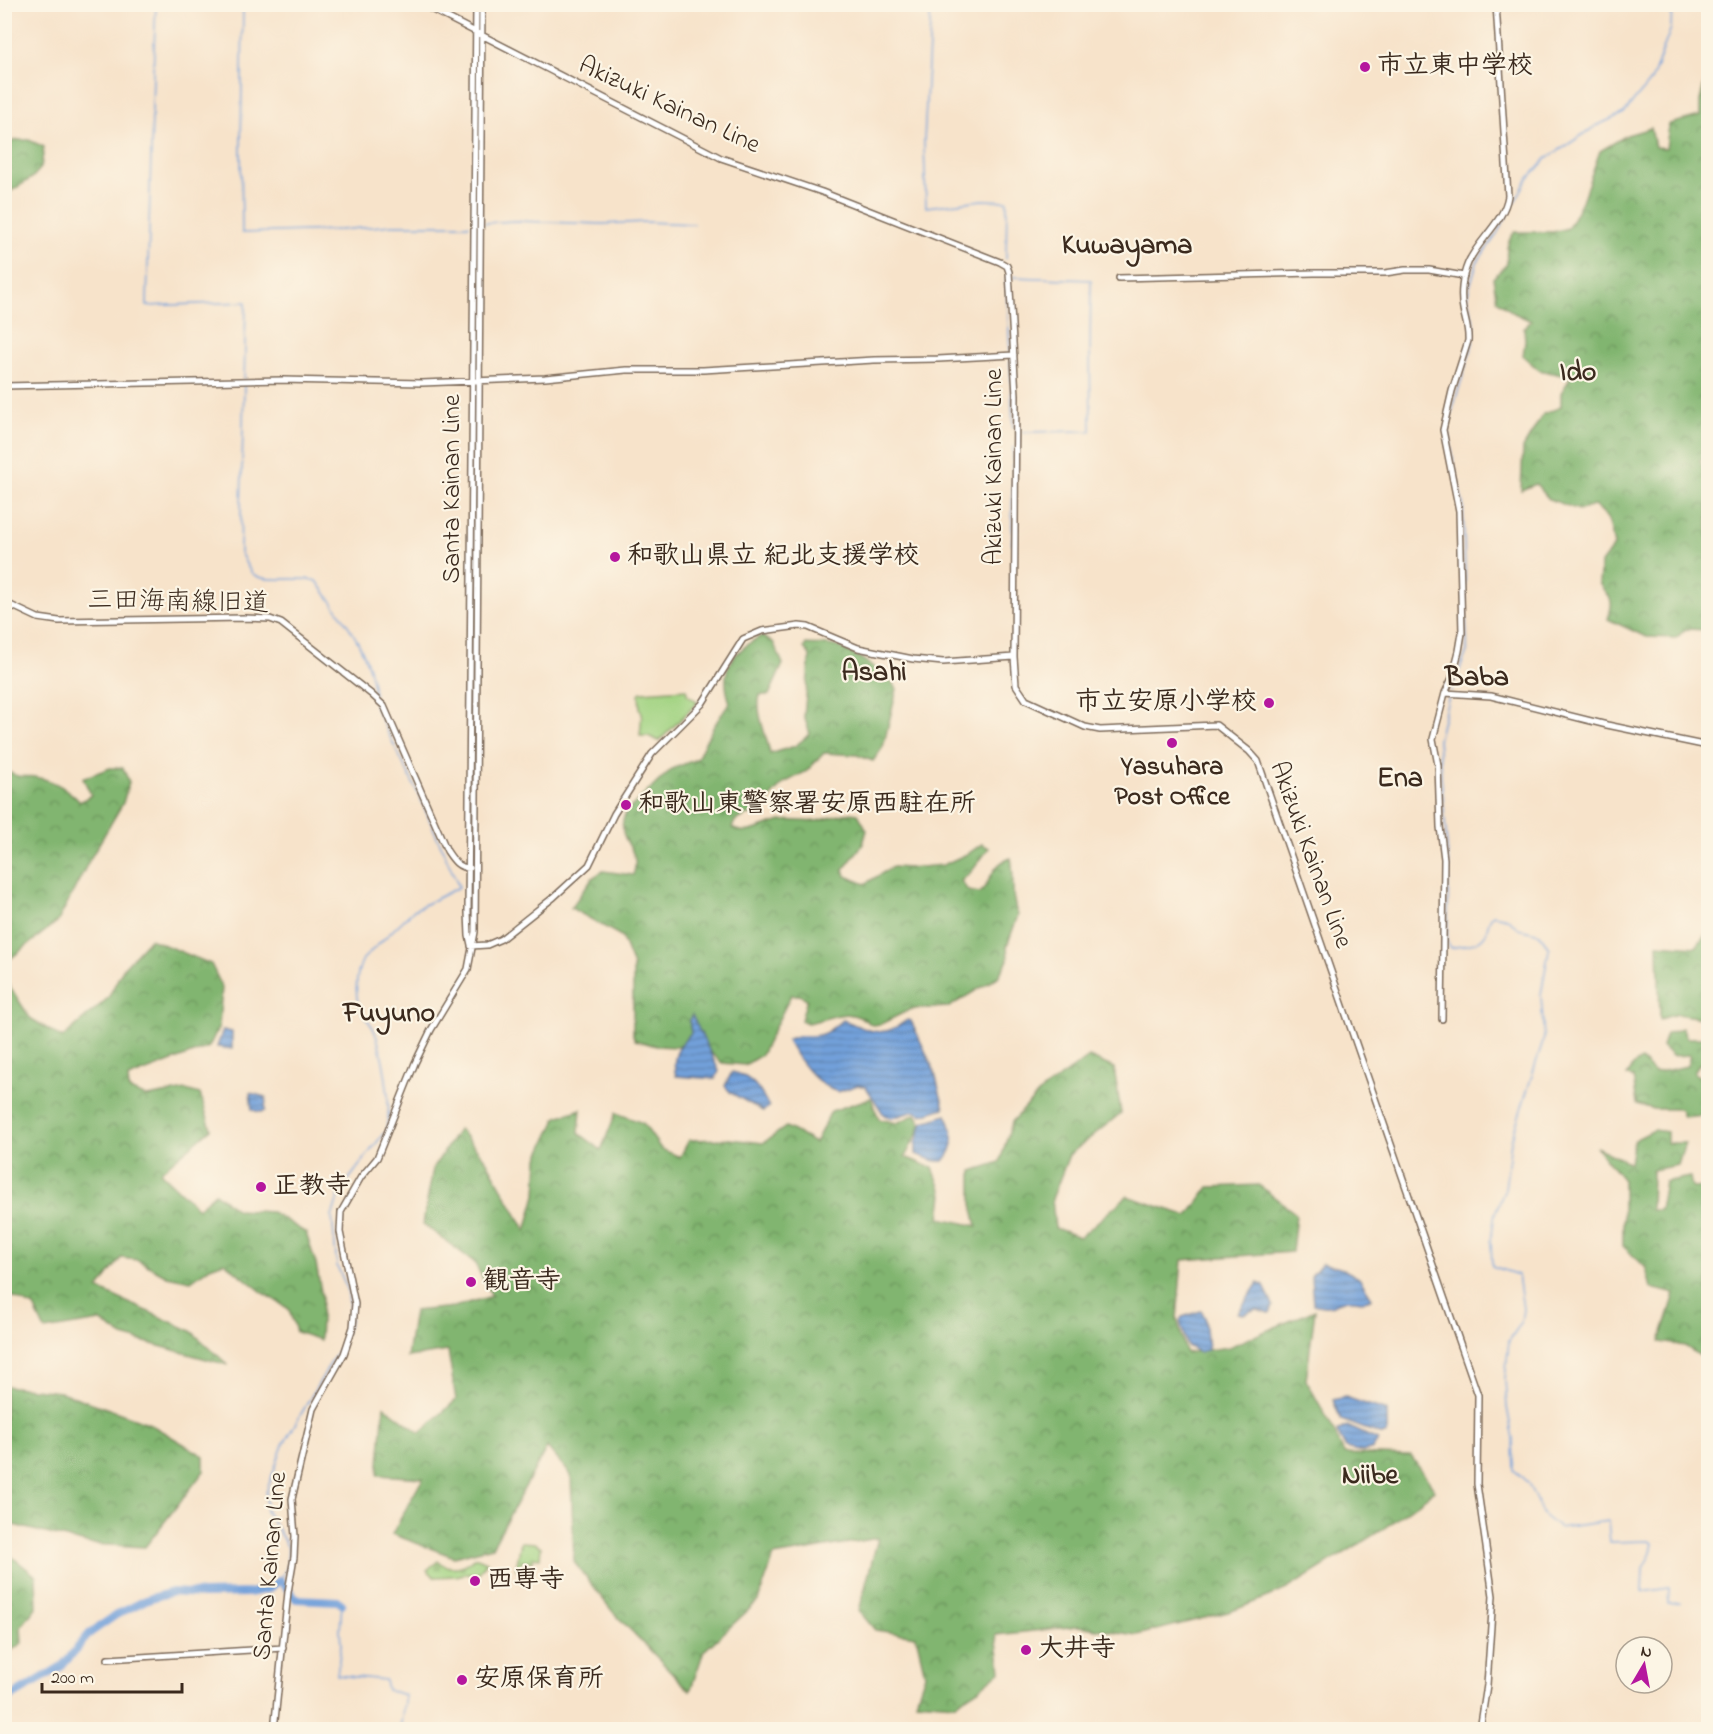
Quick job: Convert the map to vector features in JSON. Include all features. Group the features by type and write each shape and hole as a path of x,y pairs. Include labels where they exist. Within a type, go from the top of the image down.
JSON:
{"main road":[{"name":"Akizuki Kainan Line","path":"421,4 721,158 822,192 1007,266 1014,355 1016,430 1014,657 1016,685 1026,700 1085,727 1100,730 1216,725 1250,751 1258,761 1478,1395 1477,1484 1493,1596 1487,1685 1480,1730"},
{"path":"476,4 479,33"},
{"path":"479,33 482,4"},
{"path":"1442,1019 1444,859 1440,826 1438,765 1433,739 1445,693 1457,660 1462,633 1459,511 1443,430 1452,391 1468,341 1461,298 1464,276 1474,253 1503,212 1508,196 1496,4"},
{"name":"Santa Kainan Line","path":"274,1730 295,1536 292,1499 313,1409 342,1360 354,1317 355,1304 340,1232 341,1212 361,1177 377,1158 415,1063 431,1030 468,969 471,946 468,936 472,868 479,33"},
{"path":"1119,278 1385,273 1405,270 1429,270 1464,276"},
{"path":"4,386 282,380 422,383 545,378 626,370 703,370 1014,355"},
{"name":"三田海南線旧道","path":"4,602 38,618 60,621 270,619 293,631 384,706 447,850 456,863 472,868"},
{"path":"471,946 487,945 501,939 554,897 589,865 614,814 652,754 702,704 743,639 762,631 799,626 808,627 858,648 913,659 943,662 1014,657"},
{"path":"1445,693 1491,696 1606,725 1708,746"},
{"path":"108,1659 282,1648"}],"green space":[{"path":"1708,67 1708,457 1700,460 1704,472 1708,473 1708,630 1686,629 1676,638 1646,637 1608,619 1611,603 1609,596 1599,583 1601,563 1614,546 1609,523 1603,513 1594,506 1579,510 1549,499 1536,484 1521,490 1523,448 1543,414 1561,407 1561,393 1571,377 1539,370 1523,356 1524,328 1531,321 1514,313 1497,300 1493,278 1507,264 1507,247 1515,232 1553,232 1568,228 1582,201 1600,151 1627,135 1651,128 1655,147 1666,148 1669,124 1700,116 1700,101"},
{"path":"15,140 29,140 44,147 41,168 32,178 5,195 5,145"},
{"path":"761,636 773,642 783,664 769,695 760,695 760,717 770,754 795,746 810,734 804,716 810,655 804,648 806,644 835,646 851,653 878,670 897,689 883,747 873,761 857,755 824,753 807,771 784,783 760,814 747,815 735,821 732,828 749,831 783,821 811,821 842,814 858,814 867,830 863,844 844,869 846,876 865,884 892,867 943,865 982,844 989,848 972,871 961,881 968,891 980,893 996,868 1011,858 1014,902 1018,915 1007,946 1008,960 998,977 949,1007 911,1009 881,1024 872,1025 848,1014 807,1023 801,1020 807,999 800,995 791,995 761,1055 745,1065 722,1063 709,1051 689,1020 691,1033 678,1047 656,1046 635,1040 633,1035 633,966 621,936 571,908 592,878 603,871 633,875 635,858 623,831 626,812 672,769 697,759 720,716 730,703 726,680 730,663 735,655"},
{"path":"687,689 687,694 698,702 659,741 648,736 640,736 642,713 639,694 641,692"},
{"path":"110,768 123,768 129,782 123,803 90,859 58,921 5,963 5,769 18,776 35,777 57,784 80,802 91,795 83,778"},
{"path":"1708,931 1708,1019 1677,1014 1660,1019 1658,944 1696,947"},
{"path":"150,939 211,964 222,987 219,1026 209,1047 128,1078 129,1090 147,1097 186,1090 200,1094 211,1129 160,1172 198,1208 215,1193 237,1210 272,1212 306,1233 316,1264 322,1297 320,1340 296,1332 289,1309 262,1292 224,1262 210,1267 191,1281 167,1276 138,1260 121,1258 98,1289 191,1331 228,1365 123,1336 100,1321 45,1330 34,1307 5,1293 5,979 30,1018 62,1038 108,998 124,967"},
{"path":"1682,1028 1687,1038 1708,1038 1708,1063 1699,1064 1694,1072 1708,1085 1708,1112 1704,1115 1683,1117 1680,1109 1653,1109 1637,1104 1633,1077 1627,1076 1633,1066 1641,1060 1655,1073 1687,1066 1690,1055 1672,1056 1662,1046 1666,1034"},
{"path":"1089,1057 1114,1068 1121,1113 1069,1155 1052,1199 1055,1228 1080,1237 1127,1196 1188,1216 1209,1187 1259,1185 1296,1214 1292,1252 1182,1260 1177,1319 1186,1353 1229,1347 1315,1310 1306,1380 1344,1454 1411,1456 1435,1490 1383,1529 1287,1589 1232,1611 1137,1635 1078,1626 996,1635 1001,1671 955,1704 916,1701 925,1674 916,1636 875,1630 859,1611 878,1538 774,1556 758,1601 704,1651 690,1691 613,1612 574,1562 571,1475 547,1447 492,1547 454,1557 392,1534 423,1478 378,1475 384,1406 420,1433 456,1400 448,1351 407,1357 414,1311 454,1307 492,1296 474,1262 423,1224 433,1168 459,1129 486,1160 526,1231 536,1195 538,1158 557,1117 581,1109 579,1133 601,1150 616,1113 643,1123 661,1149 680,1157 689,1140 730,1139 763,1143 786,1127 815,1143 831,1111 871,1098 879,1119 897,1123 916,1114 922,1125 905,1157 933,1168 943,1194 940,1218 977,1226 972,1204 972,1171 1000,1162 1012,1122 1041,1091"},
{"path":"1654,1130 1667,1132 1667,1143 1685,1143 1678,1165 1652,1170 1651,1210 1660,1210 1665,1182 1690,1177 1692,1188 1708,1187 1708,1361 1685,1346 1660,1342 1675,1294 1651,1288 1646,1268 1623,1246 1623,1180 1596,1147 1630,1163 1634,1140"},
{"path":"5,1386 61,1392 148,1423 204,1456 204,1471 145,1547 90,1544 5,1523"},
{"path":"521,1542 535,1543 541,1547 540,1558 533,1557 532,1562 522,1560 520,1570 516,1569"},
{"path":"6,1552 36,1576 37,1606 21,1627 22,1643 5,1655"},
{"path":"475,1557 487,1562 478,1574 435,1577 427,1570 438,1561 447,1566 457,1567 467,1564"}],"water":[{"path":"692,1015 719,1071 715,1079 676,1076 675,1058 682,1043 691,1033 689,1020"},
{"path":"843,1020 876,1032 890,1030 907,1020 911,1021 934,1070 944,1108 922,1115 915,1111 892,1118 884,1115 866,1087 858,1085 838,1092 815,1078 787,1040 796,1036 825,1033"},
{"path":"223,1030 232,1032 232,1049 217,1047"},
{"path":"732,1072 750,1080 769,1107 763,1111 731,1093 725,1086"},
{"path":"250,1093 266,1097 265,1111 252,1110"},
{"path":"947,1115 953,1144 944,1161 916,1154 916,1143 923,1122"},
{"path":"1322,1263 1343,1269 1359,1278 1372,1298 1365,1301 1347,1300 1329,1306 1313,1304 1311,1276"},
{"path":"1258,1283 1264,1286 1273,1306 1270,1313 1256,1309 1243,1314 1238,1313"},
{"path":"1201,1311 1205,1317 1208,1350 1199,1352 1187,1346 1180,1321 1182,1317"},
{"path":"1345,1397 1387,1411 1387,1433 1382,1435 1341,1420 1333,1400"},
{"path":"1347,1426 1378,1440 1373,1449 1363,1452 1346,1448 1337,1432"}],"waterway":[{"path":"156,4 147,306 246,302 240,552 250,571 258,577 317,581 354,635 367,663 374,695"},
{"path":"243,4 242,233 340,230 392,225 469,225"},
{"path":"931,4 924,142 926,207 982,200 1007,201 1006,259"},
{"path":"1451,691 1467,651 1463,505 1448,424 1473,342 1474,324 1467,296 1477,262 1495,237 1527,180 1546,159 1596,126 1624,113 1652,79 1671,28 1672,4"},
{"path":"485,223 514,221 694,224"},
{"path":"1013,277 1091,280 1091,431 1021,432"},
{"path":"1006,278 1010,352"},
{"path":"1010,357 1013,427"},
{"path":"1012,544 1013,447"},
{"path":"1011,652 1012,636"},
{"path":"1449,695 1438,740 1449,870 1447,941 1451,948 1480,940 1484,937 1493,915 1507,918 1519,929 1540,934 1549,949 1541,995 1544,1038 1511,1141 1505,1189 1495,1213 1491,1241 1492,1266 1518,1275 1523,1309 1521,1323 1509,1341 1505,1379 1513,1439 1514,1470 1528,1483 1543,1515 1559,1528 1608,1521 1610,1542 1649,1541 1653,1543 1651,1553 1643,1568 1642,1592 1669,1588 1668,1604 1680,1603"},
{"path":"375,700 375,707 418,793 459,887 414,910 363,959 359,971 356,990 358,1003 377,1038 388,1093 386,1129"},
{"path":"280,1580 287,1568 288,1547 266,1511 266,1493 283,1445 340,1347 350,1320 348,1290 337,1266 332,1217 340,1191 384,1133"},
{"path":"4,1701 62,1666 90,1633 116,1615 148,1599 172,1592 249,1593 268,1589 280,1580 296,1599 338,1601 342,1604"},
{"path":"342,1604 341,1645 337,1675 385,1680 387,1690 405,1695 400,1730"}],"place":[{"name":"市立東中学校","path":"1365,67"},
{"name":"和歌山県立 紀北支援学校","path":"615,557"},
{"name":"市立安原小学校","path":"1269,703"},
{"name":"Yasuhara Post Office","path":"1172,743"},
{"name":"和歌山東警察署安原西駐在所","path":"626,805"},
{"name":"正教寺","path":"261,1187"},
{"name":"観音寺","path":"471,1282"},
{"name":"西専寺","path":"475,1581"},
{"name":"大井寺","path":"1026,1650"},
{"name":"安原保育所","path":"462,1680"}],"district":[{"name":"Kuwayama","path":"1127,246"},
{"name":"Ido","path":"1578,373"},
{"name":"Asahi","path":"874,673"},
{"name":"Baba","path":"1477,678"},
{"name":"Ena","path":"1400,779"},
{"name":"Fuyuno","path":"389,1014"},
{"name":"Niibe","path":"1370,1476"}]}
